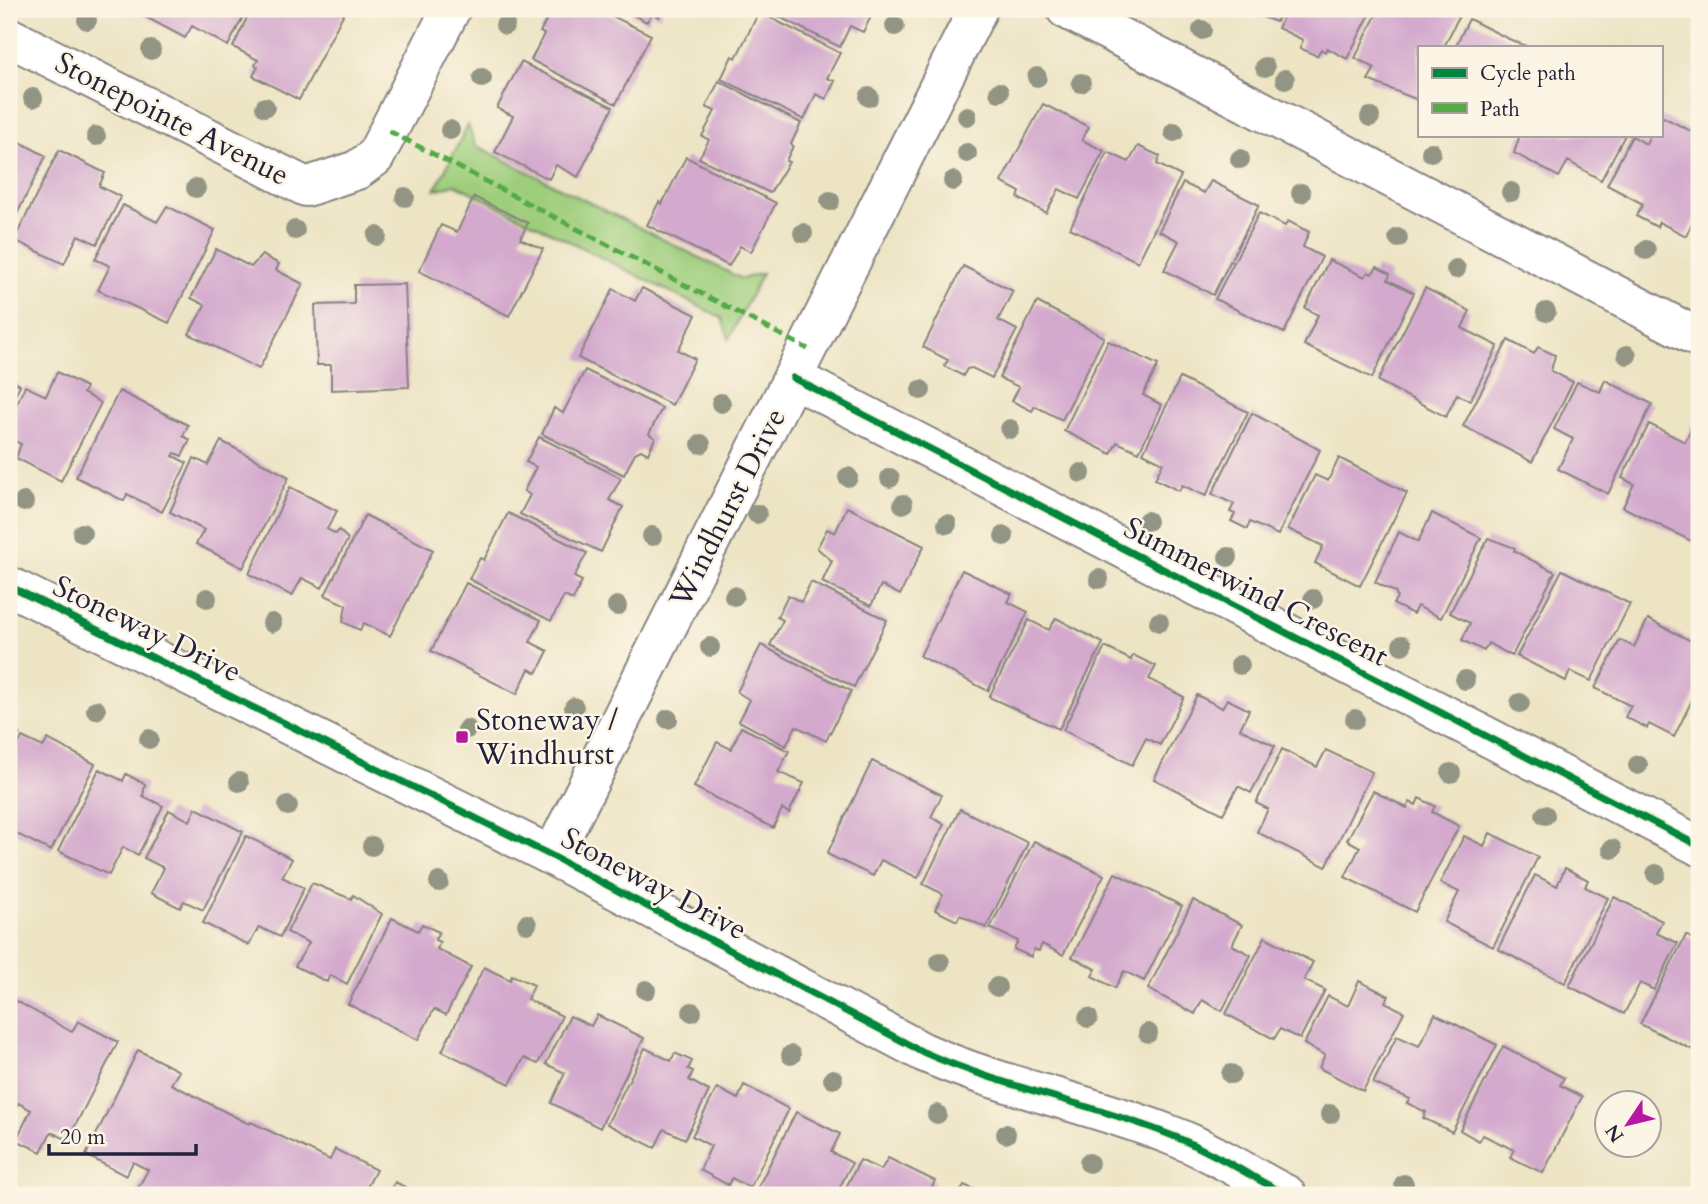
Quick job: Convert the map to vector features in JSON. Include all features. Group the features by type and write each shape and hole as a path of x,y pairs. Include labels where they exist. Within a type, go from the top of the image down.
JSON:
{"street":[{"name":"Stonepointe Avenue","path":"9,37 306,187 356,170 375,157 451,9"},
{"name":"Windhurst Drive","path":"552,856 978,9"},
{"path":"1066,9 1699,338"},
{"name":"Summerwind Crescent","path":"793,378 1699,846"},
{"name":"Stoneway Drive","path":"9,586 552,856 923,1052 975,1075 1065,1100 1175,1136 1287,1195"}],"green space":[{"path":"468,125 475,145 742,279 762,273 729,339 722,318 455,184 435,190"}],"building":[{"path":"142,9 247,9 228,46 192,26 185,38 140,14"},
{"path":"251,9 346,9 299,100 253,76 258,60 233,47"},
{"path":"567,9 598,9 651,35 616,104 531,60 544,34 540,32 551,11 563,17"},
{"path":"634,9 663,9 659,17 652,13 647,22 631,14"},
{"path":"763,9 875,9 863,32 850,26 840,47"},
{"path":"1242,9 1282,9 1276,22"},
{"path":"1287,9 1372,10 1347,59 1327,48 1325,52 1321,49 1317,56 1300,48 1303,40 1278,28"},
{"path":"1379,9 1450,9 1460,14 1444,46 1418,46 1418,100 1368,80 1375,68 1355,58"},
{"path":"759,12 840,53 827,78 835,81 826,99 816,94 804,120 721,79 732,56 736,58"},
{"path":"1469,19 1526,46 1456,46"},
{"path":"521,62 613,107 578,177 556,165 549,179 495,152 513,116 497,108"},
{"path":"719,81 801,123 791,144 793,146 786,161 789,162 770,193 699,158 709,140 702,136 715,111 706,107"},
{"path":"1043,104 1089,127 1082,140 1104,151 1079,199 1059,189 1046,213 1018,198 1020,192 1001,182"},
{"path":"1662,116 1699,135 1699,209 1686,236 1659,222 1657,227 1636,216 1643,204 1607,185 1632,136 1646,144 1650,136 1662,136"},
{"path":"9,136 46,156 9,230"},
{"path":"1520,136 1624,136 1601,180 1568,161 1559,177 1514,153"},
{"path":"1138,146 1160,156 1157,164 1181,176 1138,262 1070,228 1108,152 1129,162"},
{"path":"59,150 105,173 99,186 121,197 97,244 78,235 64,264 14,240"},
{"path":"686,157 776,203 751,252 740,246 729,266 647,225 659,202 662,204"},
{"path":"1211,181 1259,205 1213,295 1164,270 1179,241 1159,231 1183,183 1204,193"},
{"path":"474,197 528,223 520,239 543,249 509,316 419,271 441,225 457,232"},
{"path":"123,205 157,222 167,206 215,230 169,323 98,290 110,266 95,259"},
{"path":"1259,213 1285,226 1288,221 1309,232 1303,247 1322,257 1284,333 1215,299"},
{"path":"216,249 251,267 262,255 279,264 276,270 303,284 259,369 189,334 205,305 191,298"},
{"path":"1329,260 1365,277 1368,272 1372,274 1377,267 1390,274 1388,280 1414,293 1372,378 1304,345 1318,315 1305,308"},
{"path":"963,266 1013,291 998,320 1017,330 992,378 972,368 967,369 963,376 944,366 948,360 923,347"},
{"path":"405,284 409,387 331,390 331,365 317,365 315,305 354,304 354,285"},
{"path":"642,288 696,315 678,350 695,359 672,405 578,358 613,289 635,301"},
{"path":"1425,288 1470,311 1462,328 1498,346 1470,401 1457,394 1446,417 1378,381"},
{"path":"1037,302 1104,337 1062,420 1035,406 1032,411 1012,401 1019,387 999,378"},
{"path":"1508,340 1534,354 1538,347 1555,355 1551,371 1573,382 1532,462 1463,426"},
{"path":"1108,341 1158,365 1143,395 1162,405 1139,452 1117,442 1111,454 1064,431"},
{"path":"585,370 662,408 649,434 655,438 648,454 641,450 635,453 624,475 542,434 554,408 563,413"},
{"path":"57,372 86,387 83,393 101,403 61,481 16,458 21,444 9,438 9,420 25,386 46,396"},
{"path":"1180,378 1248,412 1206,496 1182,485 1179,491 1155,479 1163,463 1143,453"},
{"path":"9,379 20,385 9,408"},
{"path":"1605,380 1652,404 1608,494 1558,469 1573,439 1554,429 1577,382 1600,392"},
{"path":"119,391 188,425 183,436 190,440 182,456 175,453 173,456 187,463 162,512 127,494 124,501 76,477"},
{"path":"1252,413 1320,450 1278,535 1250,522 1247,529 1231,521 1235,514 1230,512 1234,504 1212,494"},
{"path":"1649,424 1685,442 1693,425 1699,428 1699,529 1693,542 1623,507 1634,484 1622,478"},
{"path":"539,437 621,478 609,500 623,507 601,552 520,514 530,495 524,491 536,467 526,462"},
{"path":"221,441 289,477 243,568 196,544 204,530 170,512 194,458 208,465"},
{"path":"1339,458 1407,493 1360,586 1315,563 1323,546 1288,529 1315,475 1328,481"},
{"path":"290,487 337,511 327,529 336,534 339,530 348,539 322,588 302,578 292,596 249,574"},
{"path":"847,507 924,546 900,595 881,585 871,606 822,582 832,561 817,548 827,529 835,533"},
{"path":"508,513 587,553 574,577 582,581 573,600 564,596 551,621 469,579 480,558 484,560"},
{"path":"1432,513 1481,538 1441,618 1417,606 1413,614 1393,604 1397,597 1395,592 1375,582 1399,532 1418,542"},
{"path":"365,515 433,550 390,636 364,623 360,630 343,622 346,605 325,595"},
{"path":"1488,538 1515,548 1514,551 1555,572 1512,656 1488,643 1484,651 1462,640 1470,623 1450,613"},
{"path":"962,570 1012,594 1008,602 1028,612 988,691 920,656"},
{"path":"1562,570 1630,604 1591,681 1570,671 1566,681 1517,656"},
{"path":"811,582 887,620 854,687 770,645 783,620 777,617 788,595 801,602"},
{"path":"466,583 541,620 530,642 548,651 537,673 529,669 517,694 431,651"},
{"path":"1056,618 1103,643 1059,729 989,697 1029,620 1049,630"},
{"path":"1648,619 1699,645 1699,686 1674,737 1649,724 1647,728 1625,717 1631,706 1595,688 1620,640 1634,647"},
{"path":"761,645 851,691 826,741 796,726 786,746 739,721 750,700 737,692"},
{"path":"1105,647 1131,660 1133,655 1156,666 1149,679 1184,697 1160,745 1146,738 1132,765 1063,730"},
{"path":"1197,695 1222,708 1227,699 1249,710 1240,729 1275,746 1251,793 1238,786 1223,814 1154,779"},
{"path":"741,727 789,751 778,772 804,783 789,813 782,809 773,828 694,787 717,742 731,749"},
{"path":"9,729 19,734 9,754"},
{"path":"22,737 43,747 48,739 95,764 51,851 9,830 9,763"},
{"path":"1282,749 1317,767 1326,750 1372,772 1326,867 1257,832 1268,809 1256,803"},
{"path":"872,761 942,795 931,817 944,824 918,878 881,860 873,876 827,854"},
{"path":"99,769 123,781 126,774 145,784 143,796 163,806 138,855 123,847 109,875 58,851"},
{"path":"1373,791 1407,808 1410,802 1416,805 1419,798 1435,806 1432,812 1459,826 1415,912 1345,877 1360,847 1347,840"},
{"path":"196,808 243,832 203,910 184,901 180,908 151,893 164,868 144,858 169,810 190,821"},
{"path":"960,809 1028,843 986,928 960,915 957,921 935,910 943,894 923,884"},
{"path":"1490,833 1538,857 1493,947 1444,922 1459,892 1440,883 1464,836 1484,846"},
{"path":"246,836 292,859 282,877 304,888 280,937 259,927 249,945 203,923"},
{"path":"1034,841 1104,875 1063,955 1042,944 1039,951 1034,949 1031,957 1014,949 1018,941 990,928"},
{"path":"1565,868 1588,880 1585,887 1608,898 1565,983 1498,949 1535,875 1557,886"},
{"path":"1115,873 1182,906 1144,981 1124,971 1115,988 1092,976 1096,969 1072,957"},
{"path":"312,883 351,899 353,895 382,914 347,984 330,975 327,982 295,966 309,943 287,932"},
{"path":"1614,897 1662,921 1656,933 1678,943 1654,990 1640,983 1624,1014 1569,986"},
{"path":"1193,900 1242,925 1232,945 1251,955 1222,1011 1202,1000 1195,1014 1148,989"},
{"path":"392,918 418,931 422,924 439,932 435,940 440,942 437,949 471,967 446,1015 434,1009 418,1040 348,1004"},
{"path":"1686,935 1699,942 1699,1053 1640,1024"},
{"path":"1265,937 1313,962 1304,980 1325,990 1300,1039 1280,1029 1274,1039 1226,1014"},
{"path":"484,967 510,980 512,975 534,985 527,999 562,1016 538,1064 524,1058 510,1084 442,1051"},
{"path":"1359,981 1389,996 1385,1002 1404,1012 1363,1091 1319,1068 1325,1055 1304,1044 1328,996 1348,1006"},
{"path":"9,997 72,1032 78,1021 118,1042 68,1140 51,1132 41,1152 16,1140 31,1110 18,1103 9,1122"},
{"path":"1435,1014 1497,1045 1452,1132 1423,1118 1426,1112 1407,1103 1410,1099 1373,1083 1397,1036 1419,1046"},
{"path":"597,1015 644,1038 600,1128 551,1103 565,1073 546,1064 570,1016 591,1026"},
{"path":"1503,1046 1564,1078 1560,1085 1582,1097 1543,1173 1510,1157 1514,1150 1483,1135 1479,1141 1460,1130"},
{"path":"645,1048 671,1061 675,1053 692,1061 688,1069 693,1071 689,1080 709,1091 685,1139 664,1129 655,1148 607,1124"},
{"path":"138,1050 179,1071 171,1084 249,1124 251,1122 330,1160 335,1149 376,1170 363,1195 134,1195 148,1170 133,1162 126,1176 86,1155"},
{"path":"744,1085 789,1109 750,1188 732,1178 728,1185 700,1170 711,1146 692,1136 717,1088 738,1099"},
{"path":"796,1112 840,1134 831,1152 852,1163 836,1195 754,1195"},
{"path":"888,1158 935,1181 928,1195 842,1195 860,1160 881,1170"},
{"path":"395,1182 421,1195 388,1195"},
{"path":"964,1185 986,1195 959,1195"}],"marked path":[{"path":"389,131 808,349"}],"cycle path":[{"path":"793,378 1699,846"},
{"path":"9,586 552,856 923,1052 985,1076 1111,1114 1173,1136 1287,1195"}],"place":[{"name":"Stoneway / Windhurst","path":"462,737"}]}
